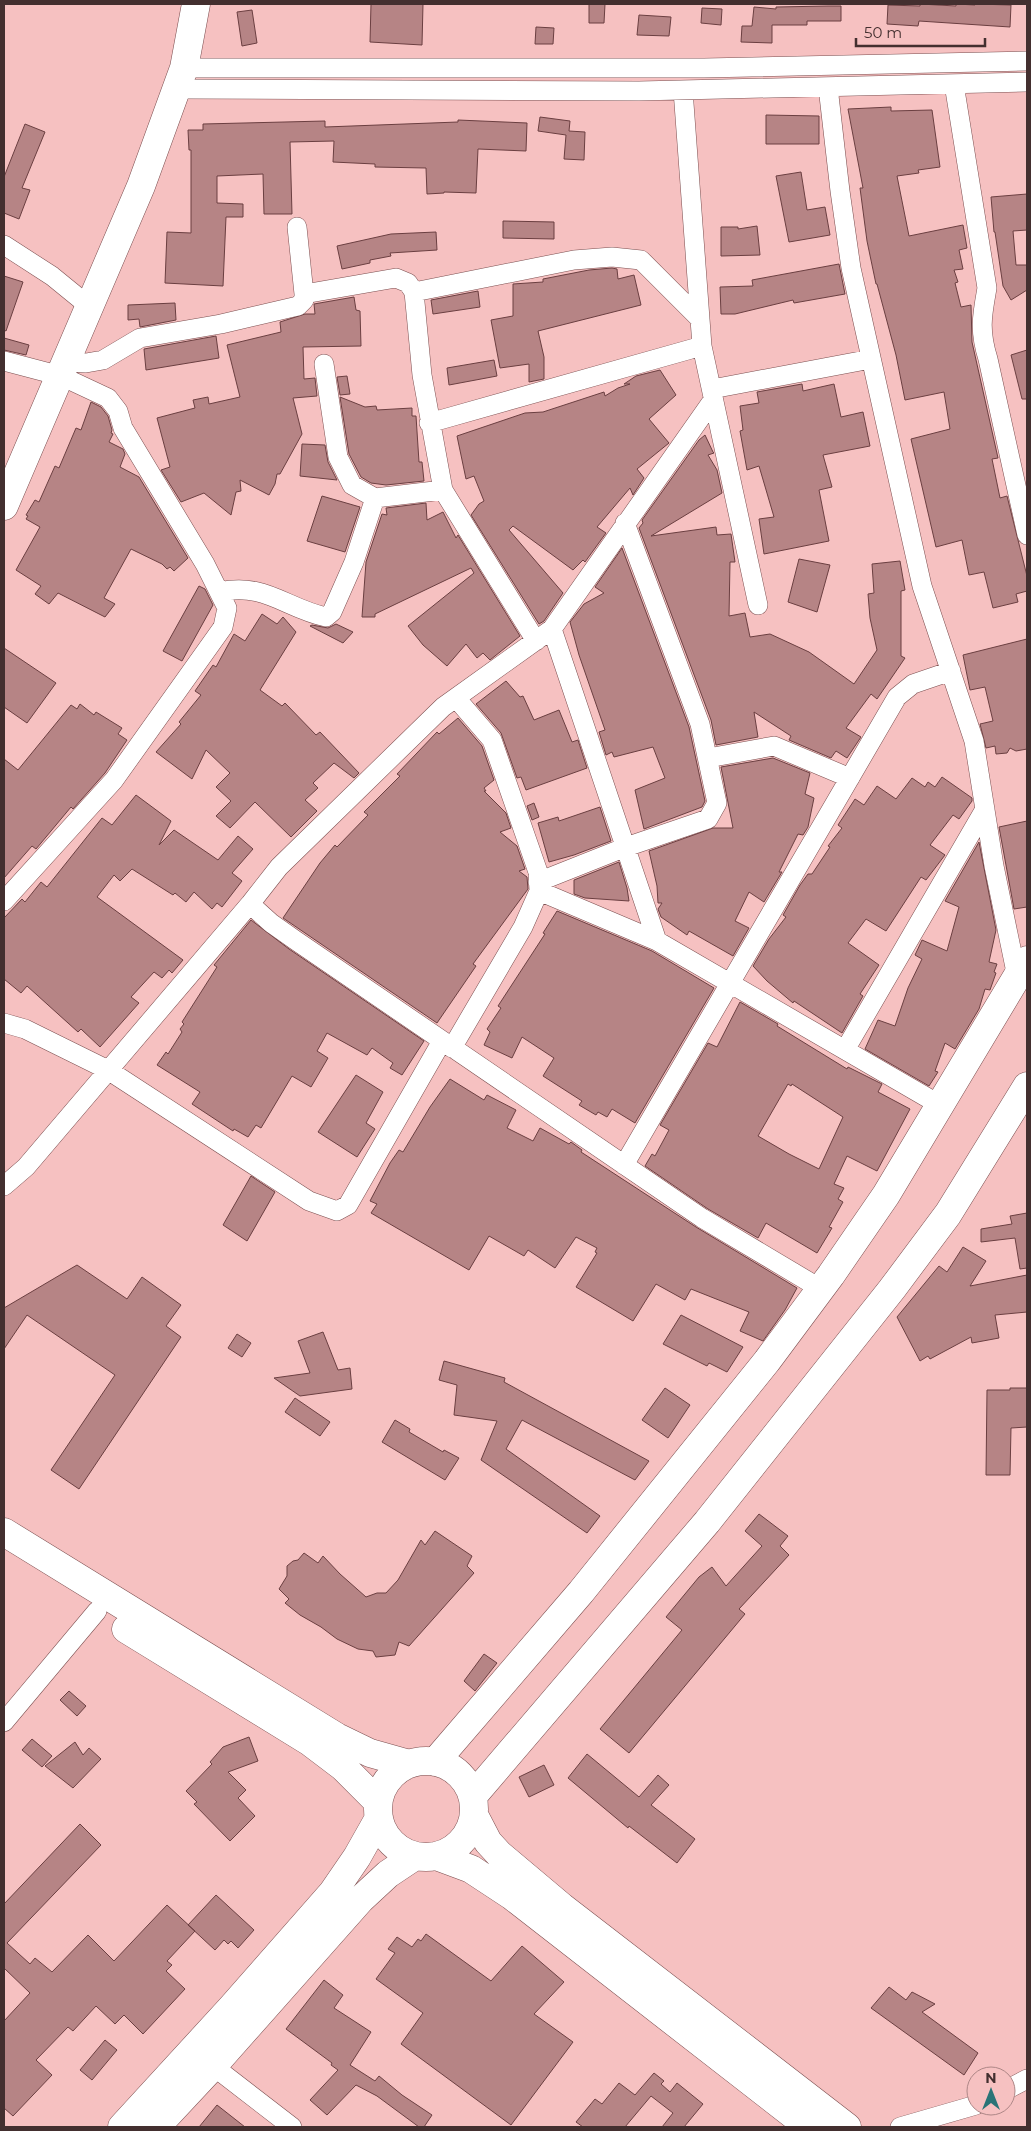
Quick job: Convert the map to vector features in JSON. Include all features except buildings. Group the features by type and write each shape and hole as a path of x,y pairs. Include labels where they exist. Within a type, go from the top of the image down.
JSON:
{"street":[{"path":"4,506 142,186 181,78 196,4"},
{"path":"181,78 1027,61"},
{"path":"181,78 683,90 1027,82"},
{"path":"954,84 986,288 982,318 982,339 988,358 1027,535"},
{"path":"122,2127 232,2007 333,1892 357,1857 378,1810 382,1790 388,1779 398,1771 422,1763 581,1592 767,1361 821,1289 886,1195 1022,968 994,866 974,741 922,586 851,268 828,87"},
{"path":"683,90 702,346 758,605"},
{"path":"4,362 64,369 103,360 140,338 221,324 298,306 304,300 304,294 297,227"},
{"path":"4,245 52,276 90,307"},
{"path":"414,292 574,260 612,257 641,260 700,319"},
{"path":"304,294 396,278 408,283 414,292 429,423 443,490 536,641"},
{"path":"429,423 702,346"},
{"path":"4,1186 26,1167 250,904 279,867 444,707 552,629 713,394 872,358"},
{"path":"324,364 338,457 352,485 375,498 443,490"},
{"path":"4,902 114,780 222,627 227,608 205,564 123,428 118,411 108,398 64,369"},
{"path":"219,592 236,589 250,590 274,596 315,615 326,617 332,612 354,562 375,498"},
{"path":"539,887 626,848 708,819 717,803 700,724 625,524"},
{"path":"552,629 657,942"},
{"path":"624,1165 897,697 913,684 951,671"},
{"path":"4,1023 25,1029 108,1070 308,1201 337,1211 348,1205 523,927 539,887 538,872 492,740 456,698"},
{"path":"708,758 774,746 850,778"},
{"path":"846,1050 985,809"},
{"path":"539,887 657,942 940,1105"},
{"path":"250,904 271,923 295,940 702,1218 821,1289"},
{"path":"156,2127 213,2066 361,1899 388,1874 426,1856 450,1851 462,1841 470,1829 473,1805 707,1522 892,1289 948,1214 1027,1086"},
{"path":"4,1532 337,1737 370,1753 451,1768 464,1780 488,1842 499,1854 562,1907 847,2127"},
{"path":"4,1553 310,1742 343,1767 378,1810 387,1838 395,1846 471,1869 512,1896 809,2127"},
{"path":"4,1722 97,1611"},
{"path":"213,2066 292,2127"},
{"path":"900,2127 966,2108"}]}
